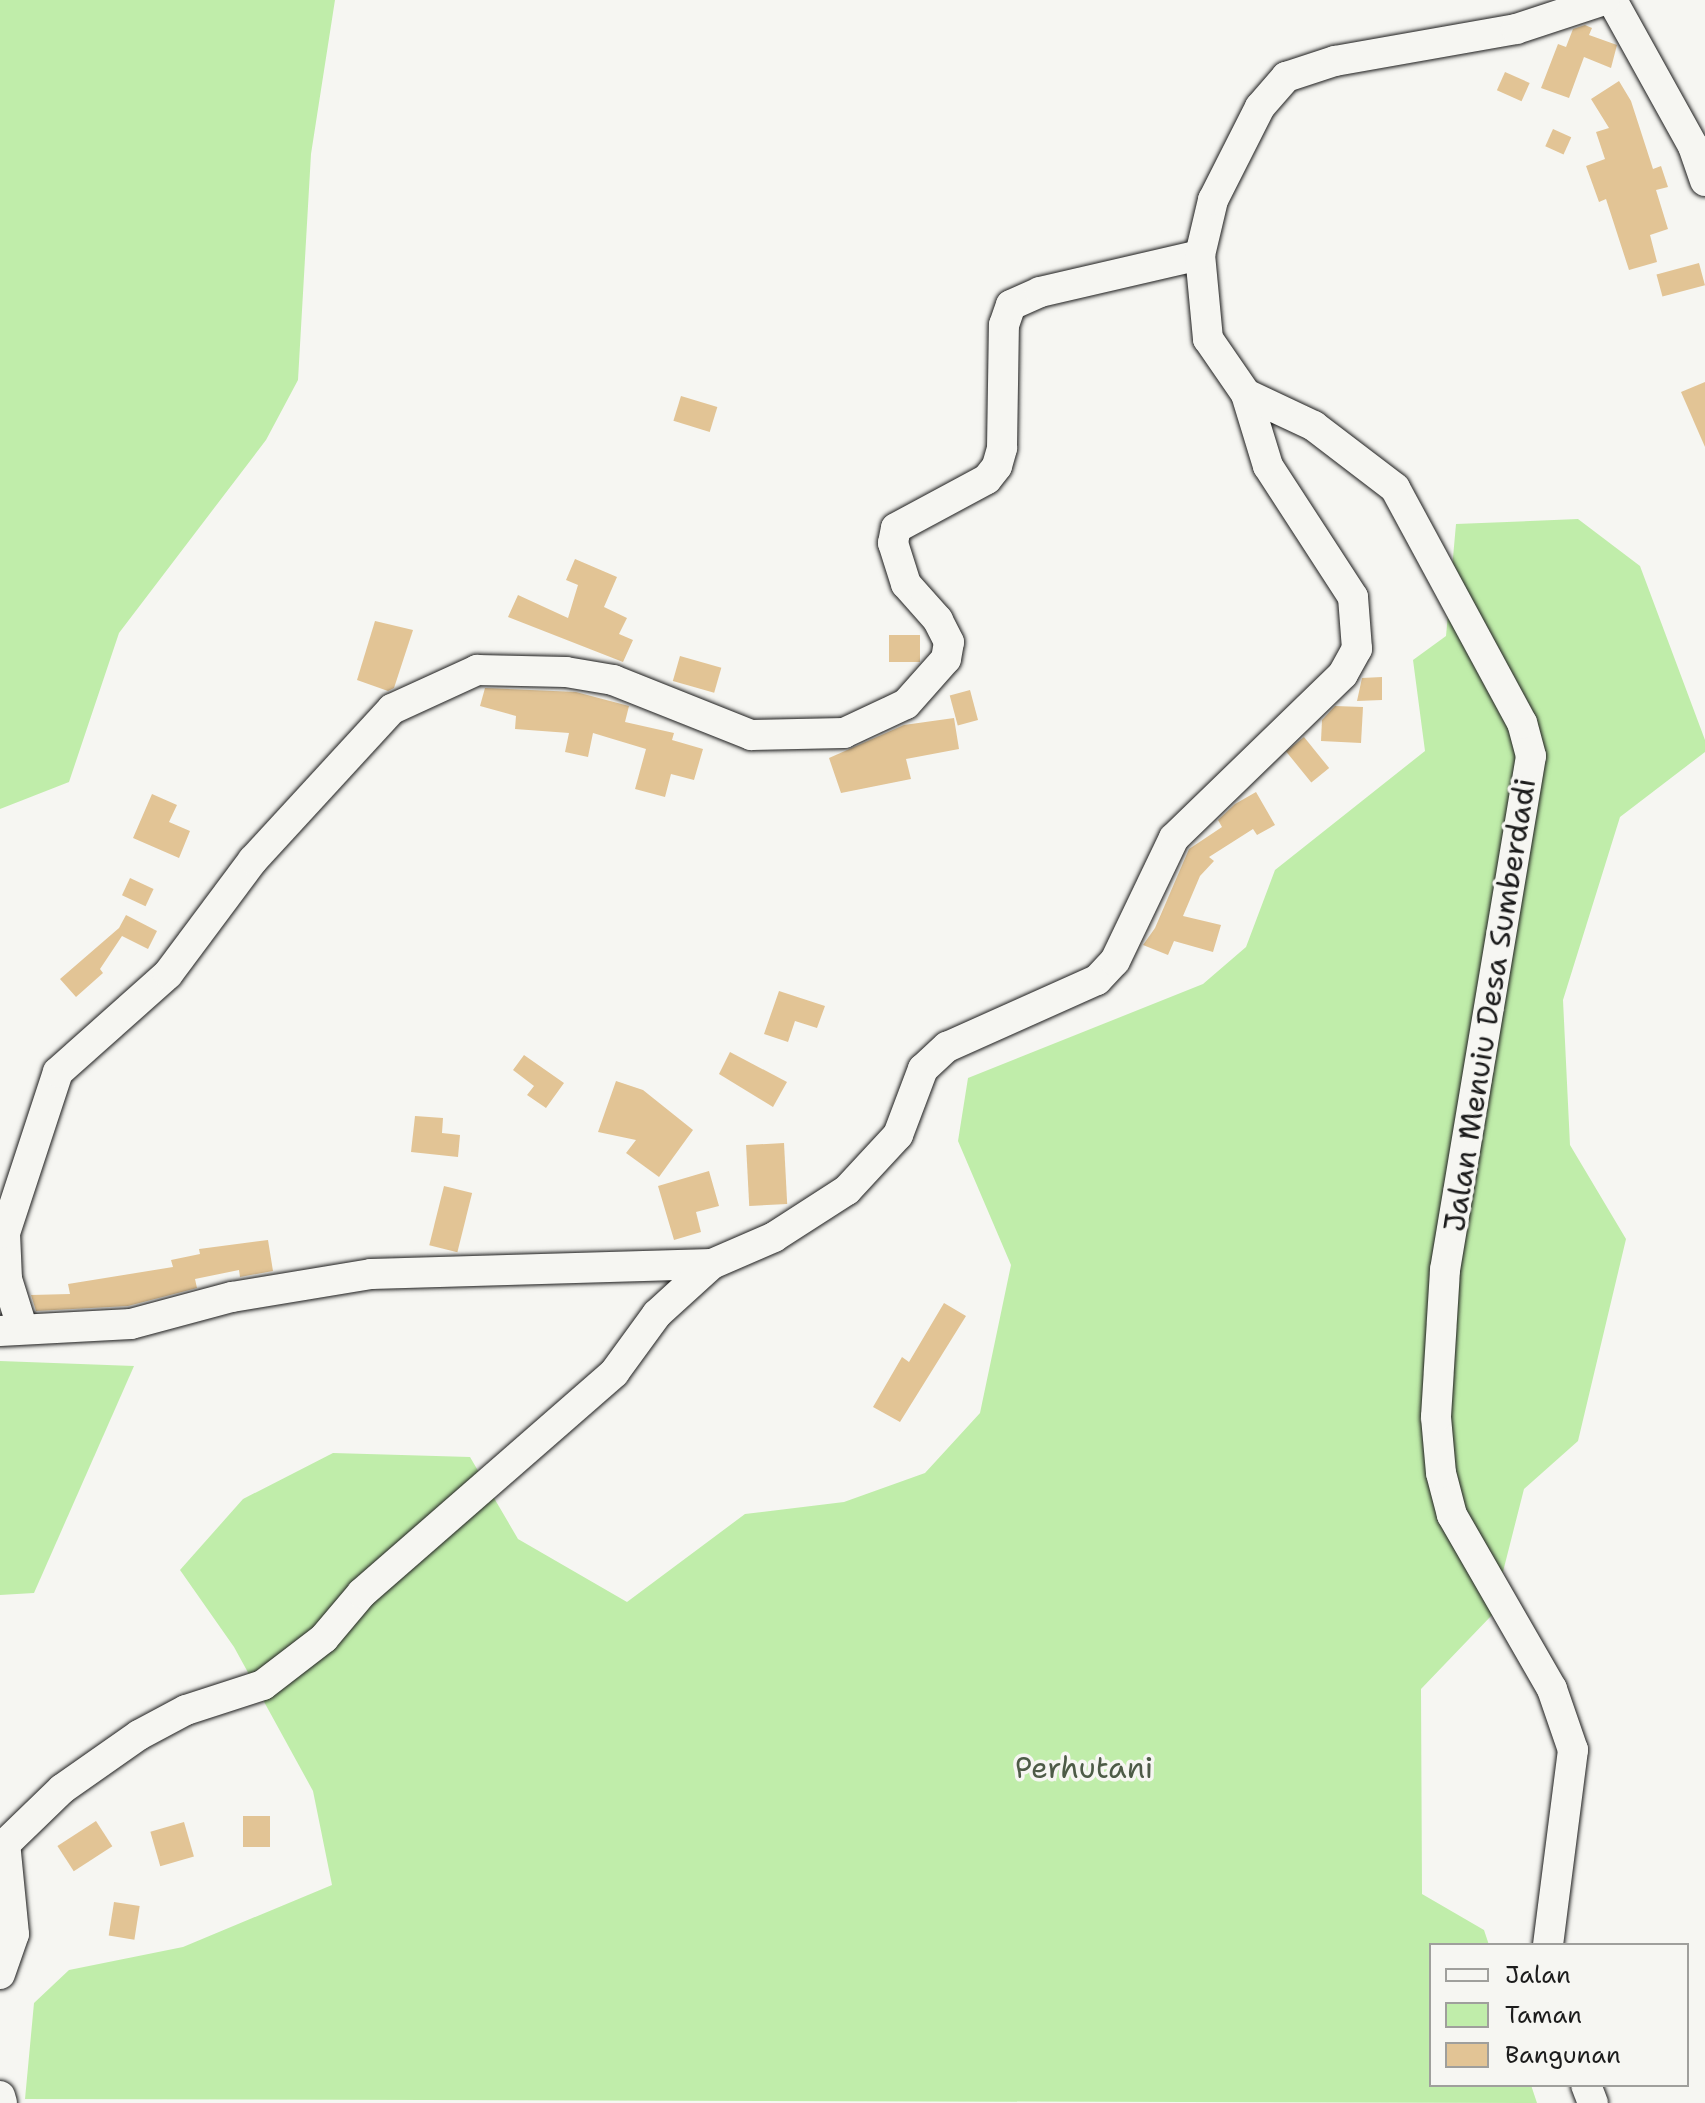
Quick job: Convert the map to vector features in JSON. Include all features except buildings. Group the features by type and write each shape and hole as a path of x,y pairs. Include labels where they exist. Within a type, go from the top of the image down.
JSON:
{"street":[{"path":"0,1974 14,1934 2,1846 62,1789 139,1735 186,1710 263,1685 324,1638 362,1593 614,1373 657,1314 712,1264 774,1237 847,1190 898,1135 923,1069 947,1047 1097,980 1115,961 1174,838 1343,674 1357,649 1353,597 1268,466 1246,394 1208,339 1200,255 1213,200 1260,107 1286,77 1335,61 1516,29 1604,0"},
{"path":"1612,0 1699,144 1705,181"},
{"path":"712,1264 371,1274 232,1297 131,1324 11,1329 5,1233 58,1072 168,974 253,860 392,709 477,670 566,672 613,680 751,735 844,733 906,704 946,659 949,642 938,620 906,584 893,543 896,528 987,479 997,466 1002,448 1004,325 1011,305 1040,292 1200,255"},
{"name":"Jalan Menuiu Desa Sumberdadi","path":"1246,394 1314,426 1395,488 1522,723 1531,756 1445,1270 1436,1417 1441,1473 1452,1515 1552,1689 1573,1750 1548,1943"},
{"path":"0,2096 2,2103"}],"green space":[{"path":"0,0 335,0 311,154 298,380 266,440 119,633 69,782 0,809"},
{"name":"Perhutani","path":"1578,519 1640,566 1705,740 1705,752 1620,817 1563,1000 1570,1145 1626,1239 1578,1441 1524,1489 1492,1615 1421,1689 1422,1894 1484,1930 1488,1943 1429,1943 1429,2087 1532,2087 1537,2103 25,2099 34,2003 69,1970 183,1947 332,1885 313,1791 234,1647 180,1570 243,1499 333,1453 470,1457 518,1539 627,1602 745,1514 844,1502 925,1473 980,1413 1011,1265 958,1141 968,1078 1203,984 1246,947 1275,870 1425,751 1413,660 1446,636 1456,524"},
{"path":"0,1361 134,1366 34,1593 0,1595"}]}
